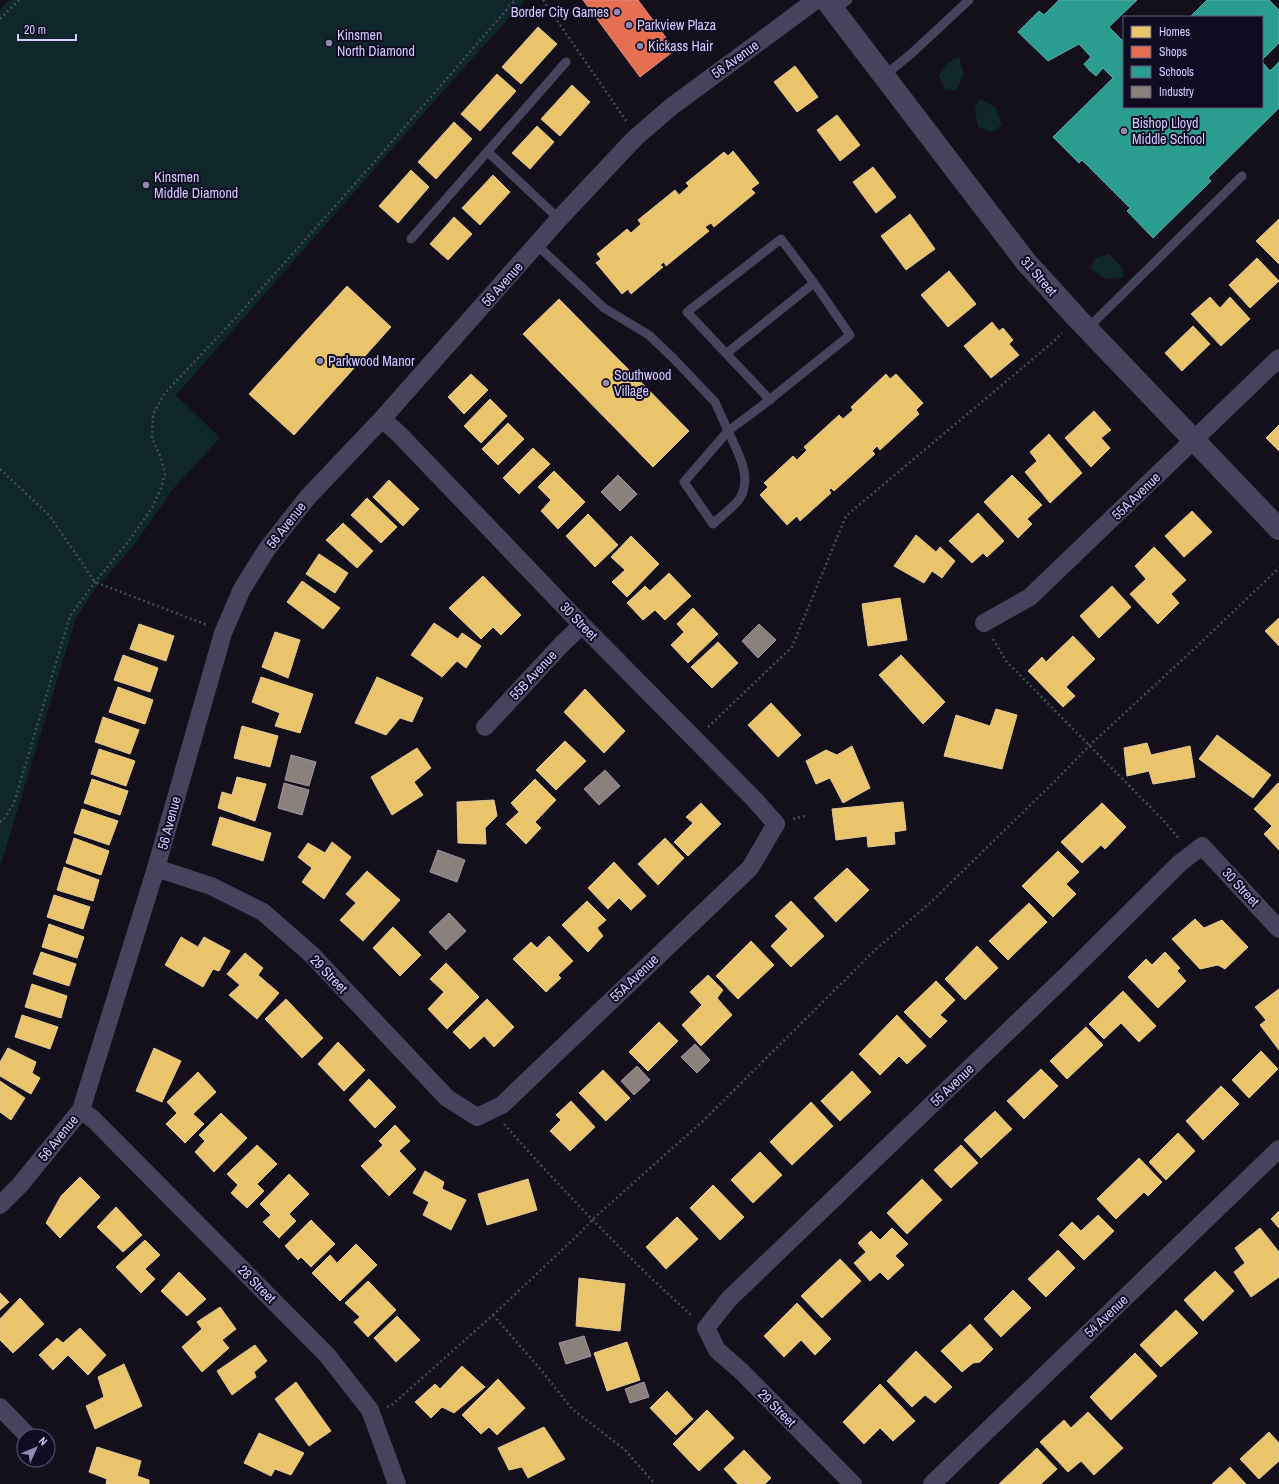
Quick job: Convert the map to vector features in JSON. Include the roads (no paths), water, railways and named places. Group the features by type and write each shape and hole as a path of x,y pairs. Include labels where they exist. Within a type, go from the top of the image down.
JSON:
{"street":[{"name":"31 Street","path":"831,3 884,76 1026,262 1087,329 1279,529"},
{"name":"56 Avenue","path":"0,1205 20,1185 81,1110 156,868 223,633 242,589 267,549 307,498 382,419 559,219 635,138 671,106 831,3"},
{"name":"55A Avenue","path":"984,623 1030,597 1279,358"},
{"name":"30 Street","path":"382,419 399,434 582,625 754,799 776,824"},
{"name":"55B Avenue","path":"485,727 561,645 582,625"},
{"name":"55A Avenue","path":"477,1117 502,1105 750,868 776,824"},
{"name":"30 Street","path":"1197,850 1279,929"},
{"name":"55 Avenue","path":"706,1328 729,1298 1071,971 1180,863 1197,850"},
{"name":"29 Street","path":"156,868 211,886 263,912 311,954 447,1098 477,1117"},
{"name":"28 Street","path":"81,1110 93,1119 328,1355 370,1410 397,1484"},
{"name":"54 Avenue","path":"932,1484 1279,1149"},
{"name":"29 Street","path":"706,1328 717,1350 853,1484"},
{"path":"0,1407 20,1428"}],"lane":[{"path":"884,76 969,0"},
{"path":"411,239 566,62"},
{"path":"488,152 559,219"},
{"path":"1087,329 1242,176"},
{"path":"537,245 604,308 649,335 715,402 728,431 745,470 745,482 740,498 713,524 684,482 728,431 770,400 850,335 781,239 688,312 770,400"},
{"path":"727,353 814,284"}],"place":[{"name":"Border City Games","path":"617,12"},
{"name":"Parkview Plaza","path":"629,25"},
{"name":"Kinsmen North Diamond","path":"329,43"},
{"name":"Kickass Hair","path":"640,46"},
{"name":"Bishop Lloyd Middle School","path":"1124,131"},
{"name":"Kinsmen Middle Diamond","path":"146,185"},
{"name":"Parkwood Manor","path":"320,361"},
{"name":"Southwood Village","path":"606,383"}]}
